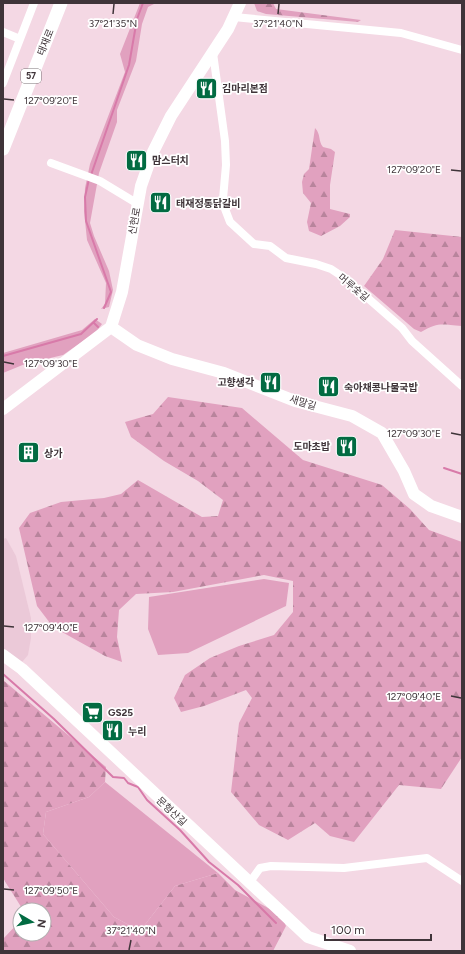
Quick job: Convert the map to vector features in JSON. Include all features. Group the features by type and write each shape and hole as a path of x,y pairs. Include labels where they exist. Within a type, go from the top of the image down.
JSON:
{"main road":[{"name":"태재로","path":"3,137 56,3"},
{"name":"태재로","path":"3,149 61,3"}],"street":[{"path":"3,83 34,3"},
{"name":"신현로","path":"111,327 122,292 141,186 152,152 171,116 213,53 234,17 240,3"},
{"path":"234,17 401,33 462,50"},
{"path":"3,32 20,39"},
{"name":"머루숯길","path":"213,53 224,133 226,165 223,200 230,222 254,244 270,246 286,258 316,264 331,269 346,279 402,328 412,341 438,362 462,386"},
{"path":"51,163 100,181 138,204"},
{"path":"3,409 111,327"},
{"name":"새말길","path":"111,327 137,345 172,359 224,373 295,401 352,416 382,433 404,471 414,494 431,506 462,517"},
{"name":"문형산길","path":"3,655 22,669 308,937 350,951"},
{"path":"250,882 260,868 270,866 344,868 427,858 462,881"}],"shaded area":[{"path":"6,538 16,556 31,618 31,638 28,655 22,662 3,651 3,539"}],"green space":[{"path":"140,3 156,3 148,7 142,24 136,61 117,110 117,122 99,173 90,223 109,271 113,290 109,307 101,309 105,304 106,283 87,240 84,211 85,188 90,164 125,72 120,54"},
{"path":"254,3 273,3 276,9 361,20 358,22 266,14 257,11"},
{"path":"315,128 323,147 331,149 335,152 330,185 330,209 350,214 350,217 340,226 321,236 309,231 307,222 311,203 303,193 302,182 304,174 309,169"},
{"path":"395,230 462,237 462,326 437,325 421,332 414,329 364,286 383,259"},
{"path":"95,319 102,324 96,332 63,355 25,364 3,373 3,353 82,330"},
{"path":"168,397 242,408 303,460 382,485 410,509 429,530 462,542 462,757 441,789 399,785 354,842 330,836 315,823 288,840 259,825 231,792 239,723 252,698 246,690 204,706 181,712 174,698 185,675 210,658 239,646 274,635 293,612 293,581 264,575 173,592 136,594 119,610 117,637 122,662 105,656 53,627 37,606 19,528 30,513 61,502 104,498 121,494 138,480 202,517 218,516 223,500 198,481 164,461 131,437 125,422 153,414"},
{"path":"264,579 289,583 286,606 188,653 158,655 148,629 149,597"},
{"path":"3,680 106,767 105,782 89,797 46,812 43,834 114,917 140,931 175,886 218,873 235,890 281,915 286,926 273,951 3,951 3,939 12,929 12,942 52,942 52,902 18,902 3,878"},
{"path":"105,782 218,873 175,886 140,931 114,917 43,834 46,812 89,797"}],"waterway":[{"path":"91,175 129,65 137,19 143,3"},
{"path":"89,179 85,197 86,221 111,292 104,308"},
{"path":"3,356 81,334 97,319"},
{"path":"94,323 98,327"},
{"path":"444,468 462,474"},
{"path":"3,674 54,719 113,777 124,778 128,783 138,787 147,800 180,830 209,862 238,885 276,923"}],"place":[{"name":"김마리본점","path":"207,88"},
{"name":"맘스터치","path":"137,160"},
{"name":"태재정통닭갈비","path":"161,203"},
{"name":"고향생각","path":"270,382"},
{"name":"숙아채콩나물국밥","path":"328,387"},
{"name":"도마초밥","path":"346,446"},
{"name":"상가","path":"28,453"},
{"name":"GS25","path":"92,712"},
{"name":"누리","path":"112,731"}]}
